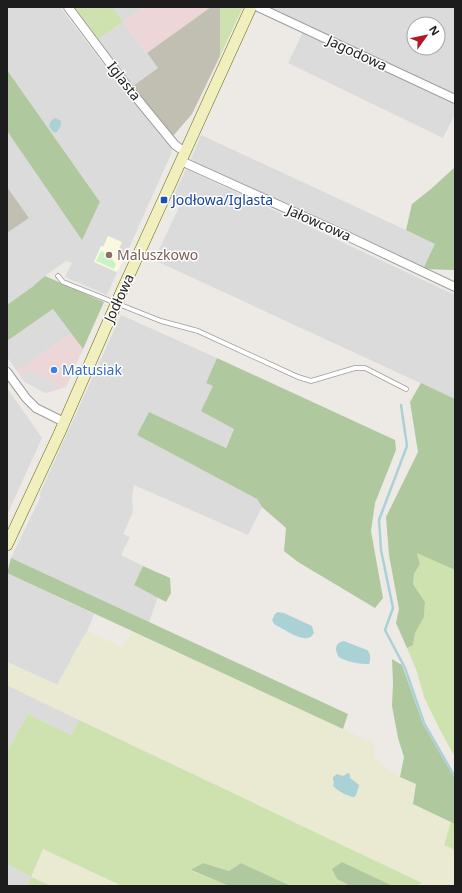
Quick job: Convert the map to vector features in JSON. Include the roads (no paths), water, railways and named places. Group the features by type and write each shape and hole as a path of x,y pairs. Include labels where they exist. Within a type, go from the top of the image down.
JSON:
{"street":[{"name":"Iglasta","path":"68,7 130,90 183,157"},
{"name":"Jodłowa","path":"7,546 251,7"},
{"name":"Jagodowa","path":"258,7 455,99"},
{"name":"Jałowcowa","path":"183,157 455,287"},
{"path":"7,372 26,398 36,408 64,422"}],"lane":[{"path":"58,276 63,282 161,321 198,331 311,381 356,368 365,368 406,389"}],"water":[{"path":"56,118 61,121 61,125 57,132 53,132 49,126 51,121"},
{"path":"278,612 284,613 312,626 314,633 308,638 295,636 274,624 272,620"},
{"path":"344,641 367,650 370,657 369,664 362,664 340,658 336,650 337,645"},
{"path":"348,773 350,774 350,778 359,786 354,797 348,796 333,786 333,777 337,774 343,776"}],"waterway":[{"path":"401,405 407,446 379,520 381,550 393,608 385,630 405,668 424,723 455,777"}],"place":[{"name":"Jodłowa/Iglasta","path":"164,200"},
{"name":"Maluszkowo","path":"109,255"},
{"name":"Matusiak","path":"54,370"}]}
